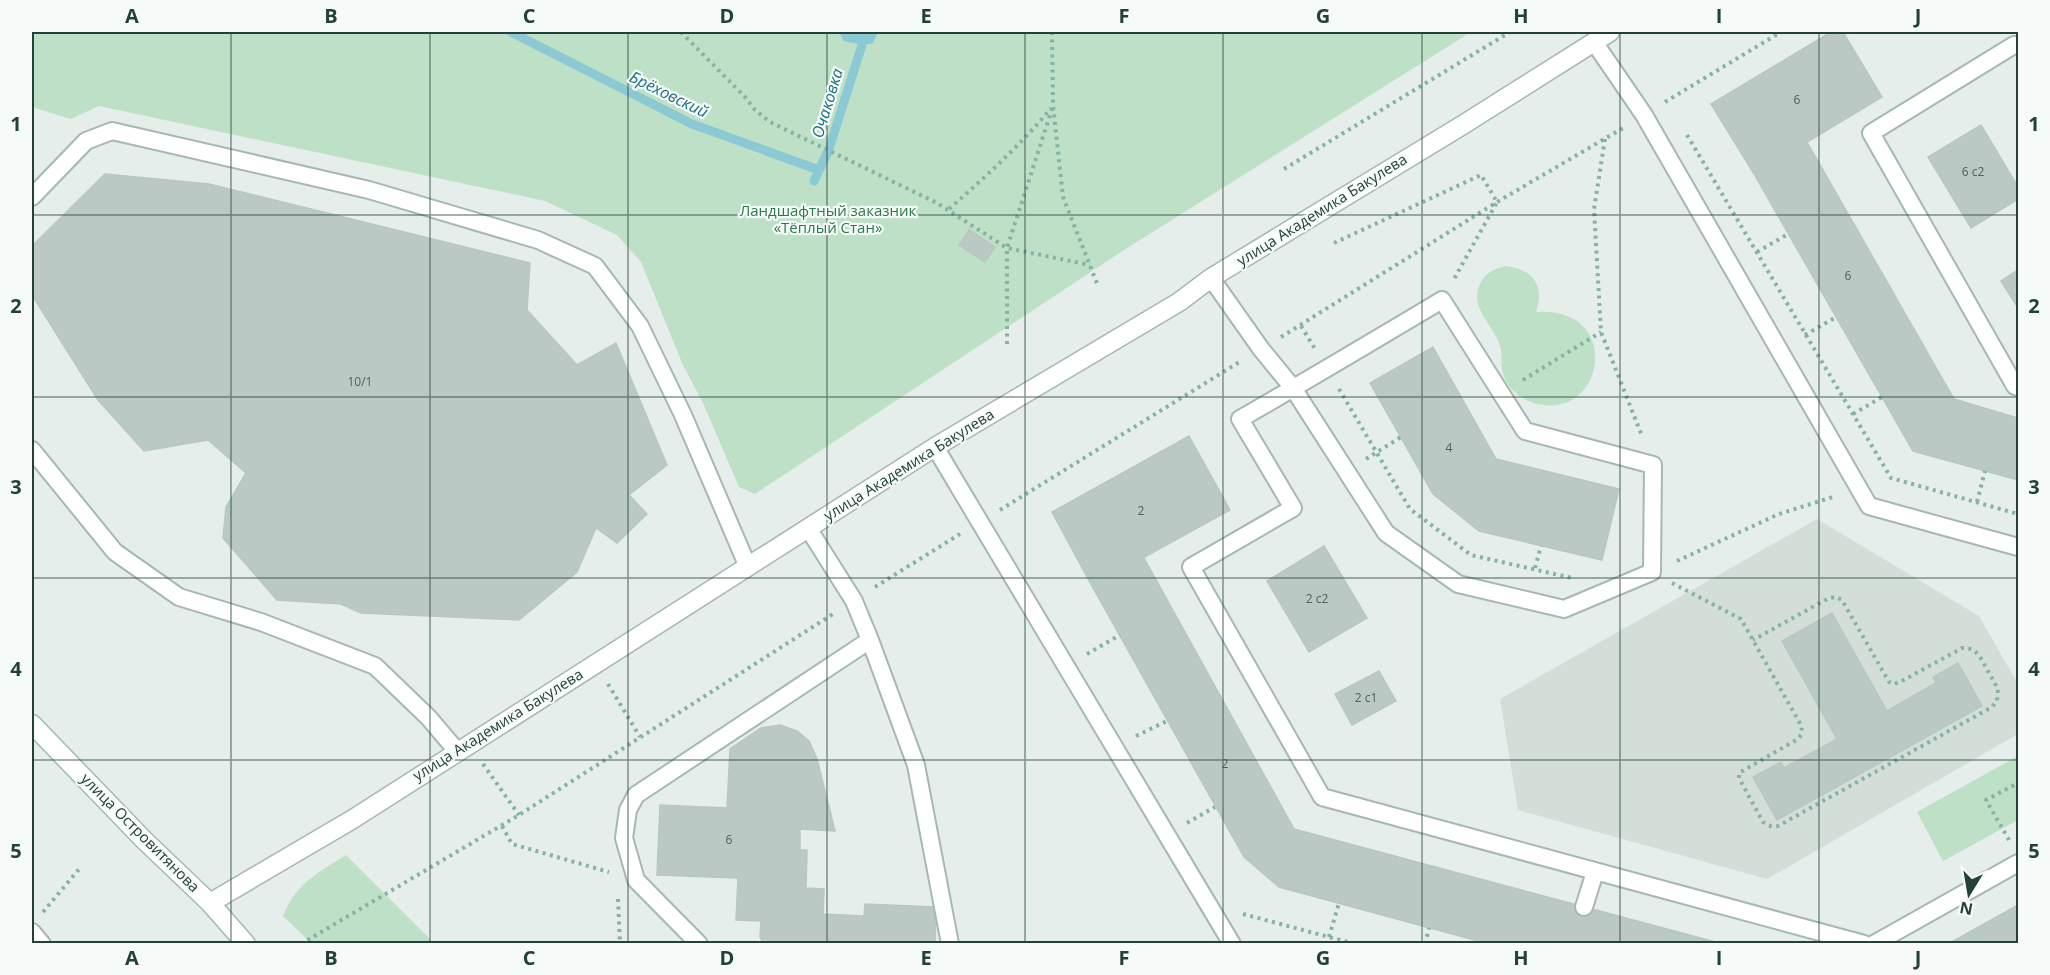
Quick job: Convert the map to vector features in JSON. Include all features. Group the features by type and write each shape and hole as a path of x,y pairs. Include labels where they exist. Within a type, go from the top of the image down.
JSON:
{"street":[{"name":"улица Академика Бакулева","path":"210,903 353,819 935,447 1179,302 1211,278 1461,126 1610,32"},
{"name":"улица Островитянова","path":"32,724 144,840 210,903 246,944"}],"lane":[{"path":"1594,42 1644,115 1869,506 2019,547"},
{"path":"2013,43 1871,133 2015,386 2019,387"},
{"path":"32,197 86,141 112,131 369,190 538,240 595,266 640,326 683,415 748,567"},
{"path":"1211,278 1261,349 1293,388 1386,533 1458,584 1564,609 1652,572 1653,465 1525,431 1442,300 1326,368 1293,388 1240,419 1293,508 1191,567 1322,797 1864,944"},
{"path":"935,447 1232,944"},
{"path":"32,450 115,552 179,597 261,622 375,666 463,747"},
{"path":"808,528 854,601 916,765 950,944"},
{"path":"699,944 636,880 624,838 628,810 636,795 870,640"},
{"path":"1874,944 2016,855"},
{"path":"1584,907 1595,872"},
{"path":"32,932 42,944"}],"path":[{"path":"681,32 745,96 755,110 770,122 937,202 1007,248 1090,265"},
{"path":"1052,32 1053,105 1063,197 1098,286"},
{"path":"1284,170 1510,32"},
{"path":"301,944 519,815 980,522 1301,326 1497,202 1781,32"},
{"path":"949,209 1026,139 1053,105"},
{"path":"1007,344 1007,248 1053,105"},
{"path":"1685,131 1891,478"},
{"path":"1605,139 1594,209 1601,332 1653,465"},
{"path":"1334,243 1481,175 1497,202"},
{"path":"1442,300 1497,202"},
{"path":"1757,252 1788,234"},
{"path":"1806,335 1836,317"},
{"path":"1301,326 1410,509 1471,555 1614,588"},
{"path":"1501,394 1601,332"},
{"path":"1853,414 1882,397"},
{"path":"1346,471 1401,437"},
{"path":"1977,502 1985,471"},
{"path":"1652,572 1779,514 1891,478 2019,514"},
{"path":"1002,509 1008,519"},
{"path":"1535,568 1541,546"},
{"path":"1652,572 1741,619 1802,731 1798,739 1741,771 1738,776 1763,822 1773,827 1992,707 1999,695 1979,655 1968,648 1962,648 1900,682 1894,684 1889,682 1842,600 1836,597 1829,598 1753,640"},
{"path":"1082,644 1087,654 1120,635"},
{"path":"595,664 640,737"},
{"path":"1136,736 1167,721"},
{"path":"1130,726 1141,746"},
{"path":"463,747 519,815"},
{"path":"2016,855 1986,800 2019,783"},
{"path":"1187,823 1215,807"},
{"path":"1181,814 1192,833"},
{"path":"502,825 512,844 636,880"},
{"path":"43,912 80,868"},
{"path":"618,897 620,944"},
{"path":"1329,937 1339,903"},
{"path":"1239,913 1355,944"},
{"path":"1425,944 1429,928"}],"shaded area":[{"path":"1817,519 1979,616 2018,684 2018,734 1767,879 1518,810 1500,699"}],"green space":[{"name":"Ландшафтный заказник «Тёплый Стан»","path":"32,32 1471,32 1124,250 755,494 739,487 703,403 682,363 641,262 617,235 545,201 99,106 71,119 32,107"},
{"path":"1505,266 1523,271 1534,280 1539,294 1536,312 1564,315 1582,325 1592,341 1595,360 1591,378 1581,393 1565,403 1544,405 1519,396 1509,386 1502,371 1500,346 1483,316 1477,293 1487,274"},
{"path":"2018,756 2018,820 1943,861 1917,812"},
{"path":"346,855 434,943 311,943 283,916 301,887"}],"water":[{"path":"839,32 878,32 873,43 862,45 844,41"}],"building":[{"path":"1831,32 1843,32 1882,97 1754,174 1711,104"},
{"path":"1981,125 2018,187 2018,199 1971,228 1928,157"},
{"path":"1807,142 1954,399 2018,418 2018,480 1913,451 1754,174"},
{"path":"105,174 209,184 530,263 527,310 577,365 616,343 667,465 629,495 647,514 617,543 596,528 577,572 519,620 361,613 341,604 277,600 223,538 226,507 246,473 208,440 144,451 98,400 32,295 32,246"},
{"path":"969,230 995,247 985,262 959,245"},
{"path":"2018,270 2018,308 2001,281"},
{"path":"1433,347 1496,459 1619,489 1602,560 1479,531 1433,494 1370,383"},
{"path":"1189,436 1230,510 1092,586 1052,512"},
{"path":"1324,546 1367,618 1309,652 1267,581"},
{"path":"1144,558 1294,829 1723,944 1489,944 1279,887 1244,857 1092,586"},
{"path":"1832,613 1887,711 1936,683 1933,677 1958,663 1982,706 1777,820 1753,777 1781,762 1784,768 1837,739 1782,641"},
{"path":"1379,671 1396,701 1352,725 1335,694"},
{"path":"780,725 797,731 809,741 817,759 835,831 800,829 800,850 807,850 806,888 824,889 823,914 864,916 865,904 936,907 935,944 764,944 760,937 761,921 736,920 738,878 657,875 660,805 727,808 730,749 761,728"},
{"path":"2018,905 2018,944 1948,944"}],"waterway":[{"name":"Брёховский","path":"511,32 692,124 819,170"},
{"name":"Очаковка","path":"814,181 829,149 862,45 864,32"}]}
